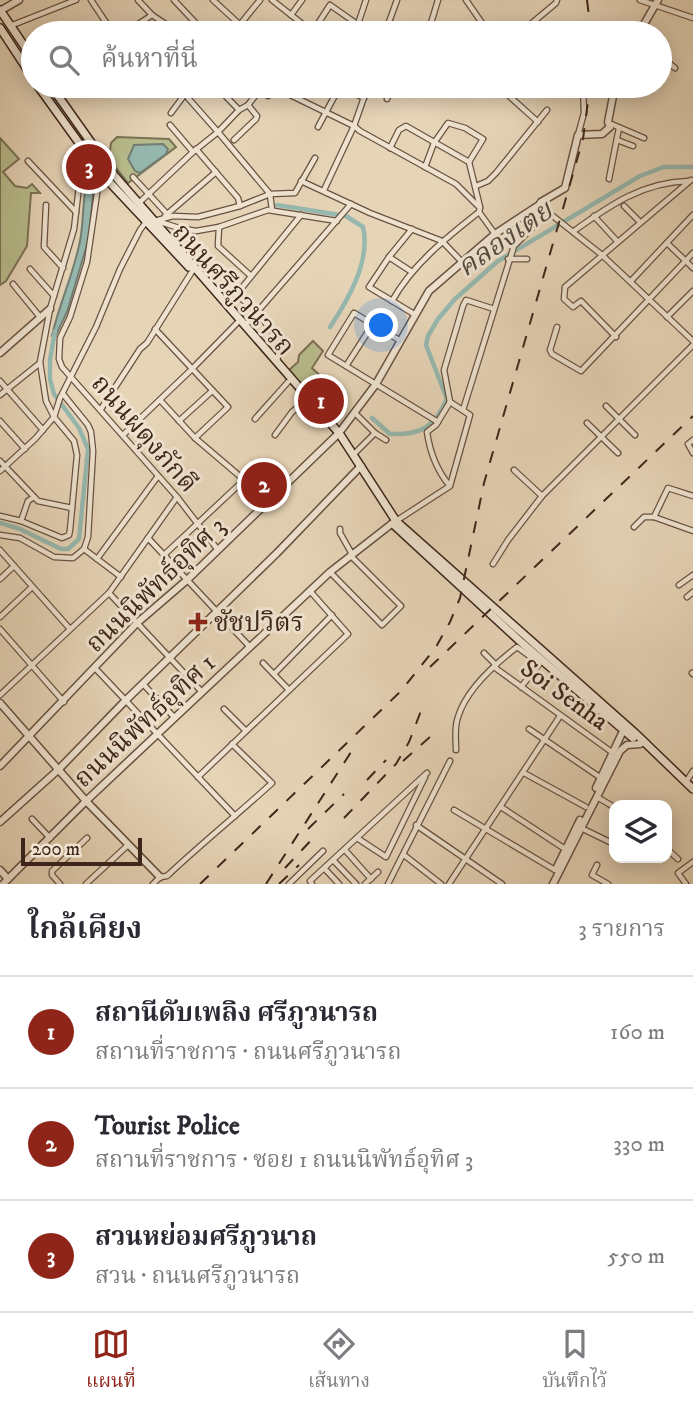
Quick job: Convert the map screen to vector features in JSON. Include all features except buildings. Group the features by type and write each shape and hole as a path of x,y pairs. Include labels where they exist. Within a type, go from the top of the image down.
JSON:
{"main road":[{"path":"0,10 21,41"},
{"path":"0,45 3,35 13,29"},
{"path":"3,35 21,61"},
{"name":"ถนนศรีภูวนารถ","path":"47,98 100,172 158,223 194,269 277,362 337,435 353,455 359,468"},
{"name":"ถนนศรีภูวนารถ","path":"59,98 146,222 215,290 288,382 337,435 394,522 541,662 613,722 628,731"},
{"name":"ถนนศรีภูวนารถ","path":"394,522 628,731 676,778 693,789"}],"street":[{"path":"0,10 19,0"},
{"path":"30,21 76,0"},
{"path":"91,0 106,21"},
{"path":"138,0 160,21"},
{"path":"174,0 194,21"},
{"path":"213,0 235,21"},
{"path":"242,21 260,0"},
{"path":"272,0 298,21"},
{"path":"291,15 302,0"},
{"path":"359,21 366,0"},
{"path":"390,21 397,0"},
{"path":"432,21 438,0"},
{"path":"466,0 481,21"},
{"path":"534,21 556,3 556,0"},
{"path":"640,0 656,3 693,18"},
{"path":"646,21 656,3"},
{"path":"320,21 330,5 353,21"},
{"path":"144,21 152,16"},
{"path":"13,29 21,25"},
{"path":"171,113 181,98"},
{"path":"188,98 271,196 272,208"},
{"path":"228,98 239,110"},
{"path":"136,206 253,98"},
{"path":"298,98 354,126 456,184 479,210 495,234"},
{"path":"318,127 332,98"},
{"path":"324,190 365,98"},
{"path":"512,98 538,121"},
{"path":"583,98 581,134 602,134 610,127 608,122 613,98"},
{"path":"234,140 256,120 257,116 248,105"},
{"path":"475,186 492,178 547,110"},
{"path":"608,122 644,138"},
{"path":"425,167 434,143 448,123 465,128 483,139 469,162 479,210"},
{"path":"170,125 216,172 238,198 240,206"},
{"path":"390,148 399,130 405,126 469,162"},
{"path":"609,178 620,128"},
{"name":"ถนนนิพัทธ์อุทิศ 3","path":"0,766 137,623 187,580 337,435 376,384 429,291 495,234 565,188 581,134"},
{"path":"617,140 633,146"},
{"path":"0,516 65,537 70,530 77,455 74,441 46,401 40,362 50,309 74,229 82,161 88,155"},
{"path":"158,223 173,216 198,217 271,196 295,193 315,158"},
{"path":"28,161 76,212"},
{"path":"0,471 25,449 55,415 72,377 62,367 59,359 60,338 70,317 87,262 100,172"},
{"path":"158,223 216,172"},
{"path":"133,177 167,215"},
{"path":"574,231 594,216 644,189 666,181 692,180"},
{"path":"616,337 582,301 573,307 563,293 568,283 692,180"},
{"path":"301,181 324,190 349,206 442,241 461,261"},
{"path":"46,205 44,247 62,268"},
{"path":"493,564 542,496 693,343 602,255 539,205"},
{"path":"123,435 241,322 256,313 349,206"},
{"path":"624,206 640,222"},
{"path":"158,223 196,231 219,227 272,208 338,220"},
{"path":"392,301 412,272 442,241 479,210"},
{"path":"461,408 508,259 515,244 547,213"},
{"path":"236,295 301,215"},
{"path":"631,281 693,215"},
{"path":"594,216 617,241"},
{"name":"ถนนผดุงภักดี","path":"146,222 120,269 72,377 158,475 218,550"},
{"path":"219,227 218,246 251,276"},
{"path":"412,229 369,287 414,314"},
{"path":"667,243 693,268"},
{"path":"557,327 550,350 552,354 581,371 693,253"},
{"path":"389,257 412,272"},
{"path":"508,259 527,259"},
{"path":"30,269 55,296"},
{"path":"101,409 194,269"},
{"path":"13,284 40,317"},
{"path":"215,290 222,289 236,295 269,325 280,344 277,362"},
{"path":"667,317 693,291"},
{"path":"450,402 444,370 463,306 466,300 494,309"},
{"path":"0,352 50,309"},
{"path":"399,341 354,313 328,355 435,420"},
{"path":"346,366 373,324"},
{"path":"155,330 228,407 195,438"},
{"path":"0,395 40,362"},
{"path":"0,381 43,430"},
{"path":"255,419 288,382"},
{"path":"179,421 212,391"},
{"path":"0,535 20,538 54,557 72,558 84,549 88,537 93,451 88,425 62,396"},
{"path":"160,400 195,438 269,501"},
{"path":"275,435 292,412 305,401"},
{"path":"450,402 470,415 450,486"},
{"path":"450,402 427,432 439,471 450,486"},
{"path":"606,406 635,435"},
{"path":"355,413 386,440"},
{"path":"0,421 25,449"},
{"path":"587,423 618,453"},
{"path":"353,455 375,433"},
{"path":"693,439 688,444 693,453"},
{"path":"0,461 38,501 72,508"},
{"path":"0,822 58,770 359,468"},
{"path":"514,470 542,496"},
{"path":"97,559 158,475"},
{"path":"164,555 244,480"},
{"name":"ถนนนิพัทธ์อุทิศ 1","path":"8,882 86,801 330,572 394,522 450,486"},
{"path":"654,517 668,488 693,496"},
{"path":"20,521 28,501 34,497"},
{"path":"0,695 109,593 177,498"},
{"path":"634,527 644,517 654,517 693,531"},
{"path":"330,572 382,625 401,606 351,554 340,529"},
{"path":"148,538 250,647"},
{"path":"84,549 121,577"},
{"path":"0,550 70,629"},
{"path":"0,579 13,566"},
{"path":"679,585 693,575"},
{"path":"0,617 32,587"},
{"path":"198,776 348,634 310,591"},
{"path":"687,597 693,592"},
{"path":"109,593 201,691"},
{"path":"274,674 332,615"},
{"path":"0,629 64,702"},
{"path":"456,750 456,727 464,703 495,666 517,647 541,662 521,687"},
{"name":"Soi Senha","path":"484,653 495,666 521,687 616,752"},
{"path":"263,663 289,690"},
{"path":"95,668 235,817"},
{"path":"143,684 174,717"},
{"path":"0,703 86,801 160,877"},
{"path":"224,709 246,731"},
{"path":"449,884 560,716"},
{"path":"550,884 616,752 619,732 613,722"},
{"path":"529,729 601,778"},
{"path":"557,871 586,807 628,731"},
{"path":"153,884 160,877 167,876 272,783 233,744"},
{"path":"616,752 627,745 643,745"},
{"path":"387,884 450,761"},
{"path":"685,782 693,771"},
{"path":"312,884 310,881 427,773 386,857 357,838"},
{"path":"524,773 586,807"},
{"path":"596,796 609,804"},
{"path":"501,807 565,849"},
{"path":"454,810 557,871"},
{"path":"32,819 50,838"},
{"path":"416,825 502,884"},
{"path":"580,828 609,842"},
{"path":"60,884 51,875 51,871 87,838"},
{"path":"86,884 128,845"},
{"path":"289,884 323,850"},
{"path":"345,850 371,879"},
{"path":"672,854 678,859"},
{"path":"404,855 441,884"},
{"path":"334,861 356,884"},
{"path":"686,884 678,873 693,862"},
{"path":"597,865 592,874 608,884"},
{"path":"325,869 339,884"},
{"path":"0,870 8,882"},
{"path":"365,884 378,872"}],"green space":[{"path":"117,137 169,139 176,147 128,183 109,159 111,143"},
{"path":"0,138 19,159 3,172 15,186 27,188 32,184 40,193 31,193 27,246 6,281 0,285"},
{"path":"313,341 323,351 312,368 327,382 313,399 289,370"}],"water":[{"path":"163,144 168,149 166,154 140,173 135,171 128,159 134,145"},
{"path":"87,181 94,182 89,238 67,312 55,337 52,336 55,324 80,241"}],"waterway":[{"name":"คลองเตย","path":"372,418 390,434 401,434 425,428 437,417 447,399 426,345 428,336 455,299 498,261 640,176 664,167 693,167"},
{"name":"คลองเตย","path":"277,205 346,216 363,227 365,240 361,266 344,305 330,327"},
{"name":"คลองเตย","path":"0,523 20,529 61,549 68,549 79,539 88,449 79,428 54,394 50,379 50,360 55,331"}],"railway":[{"path":"587,0 590,21"},
{"path":"200,884 401,691 436,647 450,622 460,598 484,483 583,139 588,98"},
{"path":"430,667 693,416"},
{"path":"344,818 396,764 409,742 424,703"},
{"path":"403,761 431,736"},
{"path":"266,884 353,749"},
{"path":"367,780 386,760"},
{"path":"308,829 344,794"},
{"path":"285,868 315,836"},
{"path":"279,884 299,865"}],"place":[{"name":"สวนหย่อมศรีภูวนาถ","path":"89,167"},
{"name":"สถานีดับเพลิง ศรีภูวนารถ","path":"321,401"},
{"name":"Tourist Police","path":"264,485"},
{"name":"ชัชปวิตร","path":"198,622"}]}
